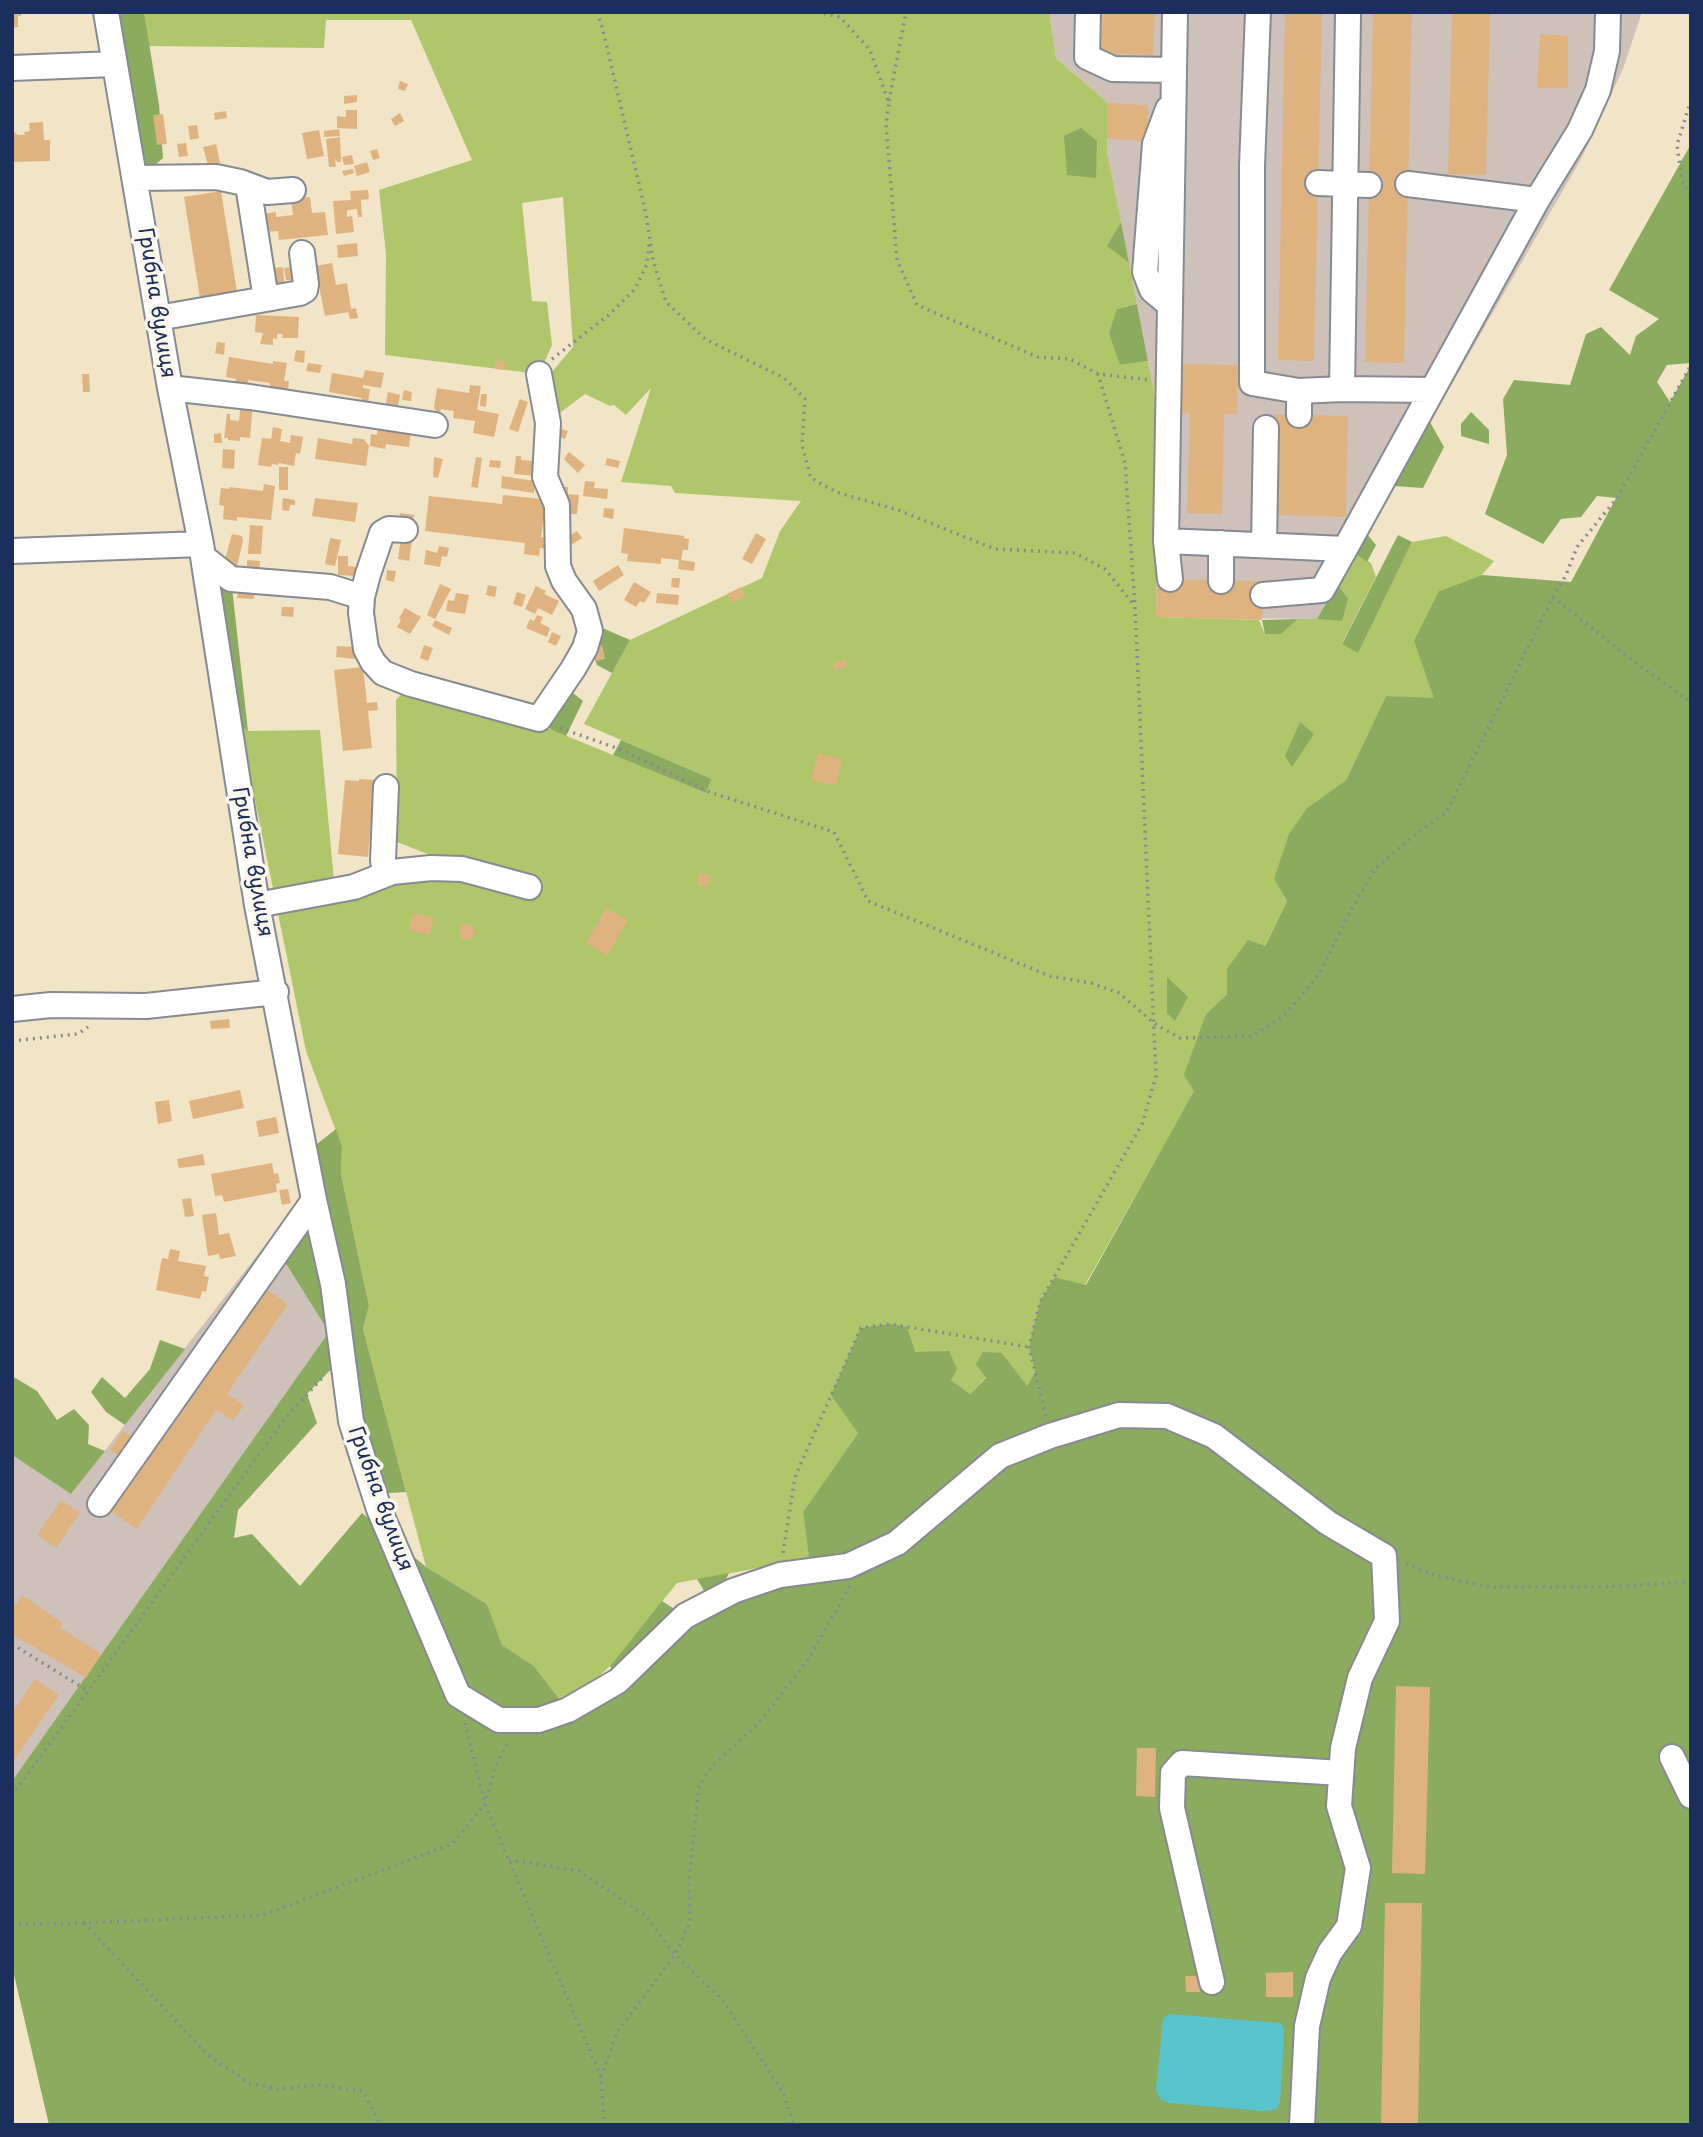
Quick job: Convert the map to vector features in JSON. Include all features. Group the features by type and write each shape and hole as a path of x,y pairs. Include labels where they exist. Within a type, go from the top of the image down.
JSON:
{"street":[{"name":"Грибна вулиця","path":"106,12 170,388 202,551 257,905 276,992 314,1200 333,1284 351,1421 379,1509 458,1695"},
{"path":"1088,12 1087,57 1113,69 1174,81"},
{"path":"1170,579 1166,541 1175,12"},
{"path":"1258,12 1252,166 1252,383 1299,403 1342,389 1432,390"},
{"path":"1263,594 1322,590 1537,200 1580,130 1598,90 1607,51 1608,12"},
{"path":"1342,389 1357,185 1348,15"},
{"path":"12,68 115,64"},
{"path":"136,178 216,177 248,184 267,192 293,190"},
{"path":"1318,183 1357,185"},
{"path":"248,184 265,299"},
{"path":"1408,184 1537,200"},
{"path":"158,318 305,290 302,253"},
{"path":"405,530 389,529 382,533 362,597 360,613 366,649 373,663 383,673 411,684 539,719 573,669 585,648 590,631 584,609 564,581 558,566 556,505 545,477 548,423 538,374"},
{"path":"170,388 250,397 435,425"},
{"path":"1264,545 1266,428"},
{"path":"1166,541 1345,548"},
{"path":"1221,543 1221,580"},
{"path":"12,551 202,551 231,579 330,587 362,597"},
{"path":"209,598 231,579"},
{"path":"385,874 383,860 386,787"},
{"path":"257,905 354,887 398,871 454,868 529,887"},
{"path":"12,1009 51,1005 146,1006 276,992"},
{"path":"100,1504 314,1200"},
{"path":"458,1695 499,1720 540,1720 568,1710 618,1681 685,1616 733,1591 780,1575 848,1566 897,1543 1000,1456 1050,1436 1119,1415 1167,1416 1214,1436 1328,1523 1384,1556 1387,1621 1360,1678 1343,1748 1339,1806 1358,1868 1349,1926 1330,1952 1318,1978 1307,2026 1302,2125"},
{"path":"1672,1757 1691,1796"},
{"path":"1212,1982 1172,1808 1173,1773 1182,1763 1341,1773"}],"path":[{"path":"597,12 653,260 666,302 705,339 784,377 805,399 802,445 811,478 836,492 898,510 995,550 1075,553 1105,569 1135,607"},
{"path":"817,12 840,17 870,50 888,103"},
{"path":"906,12 886,124 897,260 917,305 1038,357 1070,359 1098,374 1169,383"},
{"path":"1691,100 1677,145 1682,180 1691,197"},
{"path":"538,374 566,346 610,314 635,289 647,264 649,235"},
{"path":"539,719 622,750 709,792 834,832 868,901 1050,976 1091,983 1119,993 1155,1024 1180,1038 1253,1036 1284,1016 1319,974 1375,869 1416,834 1447,813 1566,575 1577,547 1617,498 1691,365"},
{"path":"1050,1436 1029,1348 1040,1302 1142,1125 1156,1076 1135,607 1125,463 1098,374"},
{"path":"1553,597 1632,660 1691,702"},
{"path":"12,1041 78,1034 118,1006"},
{"path":"780,1575 795,1477 861,1328 890,1324 1029,1348"},
{"path":"12,1796 285,1418 343,1356"},
{"path":"1384,1556 1435,1575 1488,1587 1604,1587 1691,1582"},
{"path":"601,2077 617,2032 675,1955 690,1922 690,1881 699,1786 712,1766 759,1723 809,1658 863,1559"},
{"path":"12,1644 88,1691"},
{"path":"458,1695 485,1804 601,2077 604,2125"},
{"path":"12,1924 263,1915 452,1844 485,1804 495,1768 508,1740 525,1719"},
{"path":"509,1860 579,1871 646,1916 675,1955 721,1998 783,2092 794,2125"},
{"path":"84,1923 208,2055 218,2062 249,2083 268,2087 278,2089 320,2085 363,2091 380,2125"}],"shaded area":[{"path":"1049,12 1642,12 1623,69 1581,159 1317,619 1156,617 1159,416 1107,152 1108,103 1056,58"},
{"path":"270,1239 330,1332 12,1781 12,1455 71,1494"}],"green space":[{"path":"118,12 144,12 159,105 163,158 147,172"},
{"path":"144,12 1049,12 1056,58 1108,103 1107,152 1121,222 1108,246 1129,263 1137,304 1117,309 1120,365 1148,361 1159,416 1156,617 1259,620 1265,634 1284,631 1298,619 1317,619 1355,553 1371,563 1376,577 1342,643 1358,652 1412,542 1446,536 1494,561 1482,575 1439,591 1434,699 1386,696 1346,780 1307,808 1274,879 1287,901 1264,947 1227,969 1227,994 1206,1014 1195,1090 1085,1285 1055,1277 1029,1347 1035,1372 1027,1387 1002,1353 986,1377 970,1394 951,1380 858,1433 803,1512 811,1570 780,1575 764,1567 677,1583 610,1666 586,1688 559,1698 534,1666 502,1645 487,1604 426,1567 363,1329 369,1306 341,1174 342,1147 306,1051 240,726 248,731 320,730 334,881 395,884 469,870 397,842 396,700 411,684 532,718 552,730 706,793 712,779 584,724 630,640 762,578 780,531 801,501 675,493 671,486 621,482 651,388 626,415 614,405 610,406 585,394 557,415 546,379 573,347 563,197 522,203 532,301 547,302 552,345 539,374 385,355 386,254 379,190 472,160 411,20 326,20 324,48 149,46"},
{"path":"1081,128 1097,141 1096,178 1067,175 1064,136"},
{"path":"1691,144 1691,363 1667,365 1657,382 1670,402 1691,365 1691,2125 49,2125 12,1966 12,1781 329,1332 278,1251 298,1222 307,1152 336,1129 342,1147 341,1174 369,1306 363,1329 406,1492 375,1494 343,1357 307,1394 317,1423 238,1510 234,1538 252,1534 300,1586 362,1513 426,1567 487,1604 502,1645 534,1666 568,1710 618,1682 610,1666 662,1601 685,1616 811,1573 803,1512 858,1433 831,1395 861,1328 890,1324 907,1327 915,1352 949,1351 957,1369 951,1380 970,1394 986,1378 976,1364 983,1352 1002,1353 1027,1386 1035,1372 1029,1347 1040,1302 1055,1277 1086,1285 1194,1091 1184,1075 1206,1014 1227,994 1227,969 1248,940 1265,946 1287,901 1274,879 1289,834 1307,808 1346,780 1386,696 1434,698 1414,641 1439,591 1482,575 1571,582 1616,498 1597,496 1581,517 1561,519 1543,544 1485,514 1507,455 1503,399 1514,380 1570,385 1586,334 1601,327 1630,355 1636,336 1659,319 1609,290"},
{"path":"1121,222 1129,263 1107,246"},
{"path":"1137,304 1148,361 1120,365 1109,333 1117,309"},
{"path":"1471,412 1489,430 1489,444 1461,436 1461,424"},
{"path":"1430,422 1444,447 1423,488 1394,486"},
{"path":"1366,533 1376,545 1367,562 1355,553"},
{"path":"1398,535 1412,542 1358,653 1342,644"},
{"path":"231,579 248,731 240,726 218,593"},
{"path":"1337,584 1348,599 1342,621 1317,619"},
{"path":"1298,619 1281,634 1265,634 1262,620"},
{"path":"589,622 630,640 612,673 597,665 588,641"},
{"path":"563,685 583,701 566,736 552,730 539,719"},
{"path":"1300,722 1314,734 1292,767 1285,756"},
{"path":"621,740 712,779 706,793 613,755"},
{"path":"1167,977 1188,997 1175,1021 1167,1013"},
{"path":"160,1340 185,1349 125,1425 106,1412 91,1392 102,1377 125,1398 150,1369"},
{"path":"12,1376 37,1391 57,1420 74,1409 89,1425 88,1444 105,1451 71,1494 12,1455"},
{"path":"729,1573 723,1585 706,1594 697,1579"}],"water":[{"path":"1170,2014 1281,2023 1284,2029 1280,2101 1277,2109 1263,2111 1169,2103 1160,2099 1156,2090 1163,2018"}],"building":[{"path":"12,12 21,12 21,16 18,16 18,27 12,28"},
{"path":"1103,12 1155,12 1153,55 1101,53"},
{"path":"1285,12 1322,12 1314,361 1278,360"},
{"path":"1373,12 1412,12 1404,363 1365,362"},
{"path":"1452,12 1490,12 1486,175 1448,174"},
{"path":"1540,34 1568,36 1568,88 1537,88"},
{"path":"400,81 408,84 405,91 398,89"},
{"path":"357,95 357,102 344,104 344,96"},
{"path":"1108,103 1148,105 1147,141 1107,139"},
{"path":"346,110 357,110 357,129 337,128 337,116 346,117"},
{"path":"226,111 227,118 215,120 214,113"},
{"path":"400,113 404,121 395,126 391,119"},
{"path":"163,114 167,144 157,145 153,115"},
{"path":"43,122 44,140 50,140 50,161 12,162 12,130 18,135 25,135 24,132 30,131 29,123"},
{"path":"197,125 199,138 190,140 188,126"},
{"path":"339,129 340,136 324,137 324,131"},
{"path":"319,130 324,156 307,159 302,133"},
{"path":"340,137 341,162 337,162 335,158 336,167 329,167 326,139"},
{"path":"186,143 188,156 179,157 177,144"},
{"path":"216,144 220,163 208,166 203,147"},
{"path":"377,149 380,158 373,160 370,151"},
{"path":"352,155 354,164 344,165 342,157"},
{"path":"367,162 370,172 357,176 354,166"},
{"path":"353,169 354,173 344,176 342,171"},
{"path":"368,190 369,199 361,200 362,217 358,217 357,209 347,210 347,217 352,216 354,232 336,234 333,201 351,200 350,191"},
{"path":"221,191 237,292 200,298 184,197"},
{"path":"310,197 312,213 325,212 328,235 279,240 278,231 266,232 264,214 276,212 276,217 293,215 291,199"},
{"path":"357,243 358,256 338,258 337,245"},
{"path":"332,263 336,285 347,283 351,309 356,308 358,318 350,319 348,312 325,316 315,266"},
{"path":"283,267 284,282 275,283 274,268"},
{"path":"291,267 292,280 286,280 284,268"},
{"path":"256,315 299,317 298,338 282,338 283,334 277,334 277,339 273,338 273,345 260,344 263,333 255,332"},
{"path":"217,342 225,343 224,355 215,353"},
{"path":"296,350 305,351 304,363 294,361"},
{"path":"229,357 273,364 273,361 287,363 284,381 289,381 288,392 269,390 270,383 248,380 247,387 235,385 236,379 226,377"},
{"path":"496,360 505,362 504,370 495,369"},
{"path":"308,363 322,365 320,373 306,371"},
{"path":"1178,364 1238,365 1237,414 1224,414 1222,514 1187,513 1190,413 1177,413"},
{"path":"365,370 384,373 381,388 363,385 363,388 370,389 368,402 361,401 362,398 329,392 332,373 363,378"},
{"path":"82,374 89,374 90,392 83,392"},
{"path":"470,385 481,386 477,410 499,414 494,437 473,433 475,421 453,418 454,411 441,409 440,412 434,408 437,388 469,393"},
{"path":"404,390 412,392 411,401 402,400"},
{"path":"388,392 400,395 397,411 385,409"},
{"path":"481,394 487,394 486,407 480,406"},
{"path":"520,399 528,402 518,432 509,429"},
{"path":"241,402 253,403 250,438 228,440 224,438 227,414 230,414 230,420 239,421"},
{"path":"1275,414 1348,416 1346,517 1273,515"},
{"path":"378,426 411,430 409,447 386,444 385,449 370,446 371,434 377,435"},
{"path":"273,427 282,429 280,441 290,443 291,435 303,437 300,454 296,453 294,466 279,463 272,464 271,467 258,465 262,438 271,439"},
{"path":"562,429 568,431 565,439 559,437"},
{"path":"221,433 222,443 214,443 214,434"},
{"path":"318,438 352,444 353,438 364,439 369,446 366,466 315,459"},
{"path":"223,449 235,450 234,469 222,468"},
{"path":"569,452 585,465 578,473 564,459"},
{"path":"516,456 521,456 521,460 536,461 535,476 514,474"},
{"path":"434,457 443,459 438,478 433,477"},
{"path":"476,457 482,458 478,488 471,487"},
{"path":"607,458 620,461 618,468 605,465"},
{"path":"490,460 501,461 500,468 489,467"},
{"path":"279,467 288,467 288,490 279,490"},
{"path":"502,476 535,481 534,493 501,488"},
{"path":"585,481 595,482 594,488 608,489 607,499 583,496"},
{"path":"264,484 275,486 271,520 237,517 237,521 223,519 224,506 219,505 221,488 263,491"},
{"path":"562,487 568,487 568,494 579,495 577,514 571,514 571,526 561,525"},
{"path":"503,495 552,500 549,525 543,524 541,537 549,538 548,549 540,548 539,556 524,554 525,543 425,531 429,496 502,504"},
{"path":"283,498 295,500 295,505 290,505 289,511 282,510"},
{"path":"315,498 358,503 355,522 312,516"},
{"path":"604,508 614,509 613,519 603,517"},
{"path":"400,513 415,515 410,523 399,521"},
{"path":"250,525 263,526 261,554 248,554"},
{"path":"624,528 684,536 689,539 688,550 683,550 681,560 695,562 694,571 678,569 679,560 661,558 661,564 627,561 628,554 621,553"},
{"path":"577,531 582,538 571,545 566,538"},
{"path":"756,533 766,539 752,564 742,559"},
{"path":"232,534 242,536 243,541 236,570 223,567"},
{"path":"330,538 341,540 335,566 325,564"},
{"path":"401,539 412,541 409,561 398,559"},
{"path":"439,546 449,548 447,557 442,556 440,567 424,564 426,550 437,553"},
{"path":"338,556 348,556 348,566 357,567 356,576 338,575"},
{"path":"247,560 260,561 259,573 247,572"},
{"path":"618,565 624,575 599,591 593,581"},
{"path":"387,570 396,571 394,582 386,580"},
{"path":"672,578 680,578 679,588 671,587"},
{"path":"1157,579 1263,581 1262,620 1156,617"},
{"path":"634,582 651,592 644,603 640,601 636,607 624,600"},
{"path":"440,584 451,589 435,619 427,615"},
{"path":"239,585 255,587 254,599 237,598"},
{"path":"488,585 497,587 495,597 486,595"},
{"path":"536,586 546,591 544,594 559,601 552,615 538,608 535,614 525,609"},
{"path":"741,587 745,596 732,603 727,594"},
{"path":"517,592 526,595 522,607 513,604"},
{"path":"456,593 469,595 465,614 446,611 448,600 454,601"},
{"path":"657,593 679,595 678,605 656,603"},
{"path":"282,607 294,607 293,617 281,616"},
{"path":"405,608 421,617 410,634 397,627"},
{"path":"537,615 543,617 540,623 550,628 547,637 526,628 530,619 534,621"},
{"path":"435,620 452,628 449,635 432,626"},
{"path":"552,632 561,636 556,646 548,642"},
{"path":"424,645 433,648 428,661 420,658"},
{"path":"602,645 605,659 596,661 592,647"},
{"path":"337,646 355,647 355,659 336,657"},
{"path":"845,659 848,665 835,671 832,665"},
{"path":"363,667 367,703 377,702 378,710 368,711 372,748 343,751 334,670"},
{"path":"818,753 842,759 836,785 811,780"},
{"path":"345,780 374,780 368,857 338,854"},
{"path":"699,873 710,875 708,887 697,885"},
{"path":"606,908 628,920 607,956 586,943"},
{"path":"413,913 434,918 430,935 409,930"},
{"path":"467,924 473,926 473,938 467,940 461,938 459,932 461,926"},
{"path":"229,1019 230,1028 211,1029 210,1021"},
{"path":"240,1090 244,1108 193,1119 189,1101"},
{"path":"169,1100 172,1121 158,1124 155,1102"},
{"path":"276,1117 279,1133 259,1137 256,1121"},
{"path":"203,1154 205,1165 179,1168 177,1159"},
{"path":"272,1163 274,1174 278,1173 280,1183 276,1184 277,1192 224,1202 222,1195 215,1196 211,1174"},
{"path":"288,1189 291,1203 282,1205 279,1190"},
{"path":"191,1198 194,1216 185,1217 182,1199"},
{"path":"216,1213 219,1235 229,1233 236,1256 220,1259 219,1254 208,1256 202,1215"},
{"path":"170,1249 180,1251 178,1261 206,1266 204,1276 209,1277 206,1292 202,1291 200,1299 156,1290 162,1258 168,1259"},
{"path":"257,1283 288,1304 227,1394 244,1405 233,1421 216,1410 137,1529 106,1508"},
{"path":"123,1431 134,1438 121,1457 110,1450"},
{"path":"61,1500 80,1513 56,1548 37,1535"},
{"path":"22,1595 63,1623 55,1636 61,1628 101,1654 86,1678 12,1634 12,1609"},
{"path":"35,1679 59,1695 12,1763 12,1713"},
{"path":"1396,1686 1430,1687 1425,1874 1392,1873"},
{"path":"1137,1748 1156,1748 1155,1797 1136,1796"},
{"path":"1385,1903 1422,1903 1418,2125 1381,2125"},
{"path":"1293,1972 1293,1997 1266,1997 1266,1973"},
{"path":"1185,1976 1200,1976 1200,1992 1186,1992"}]}
